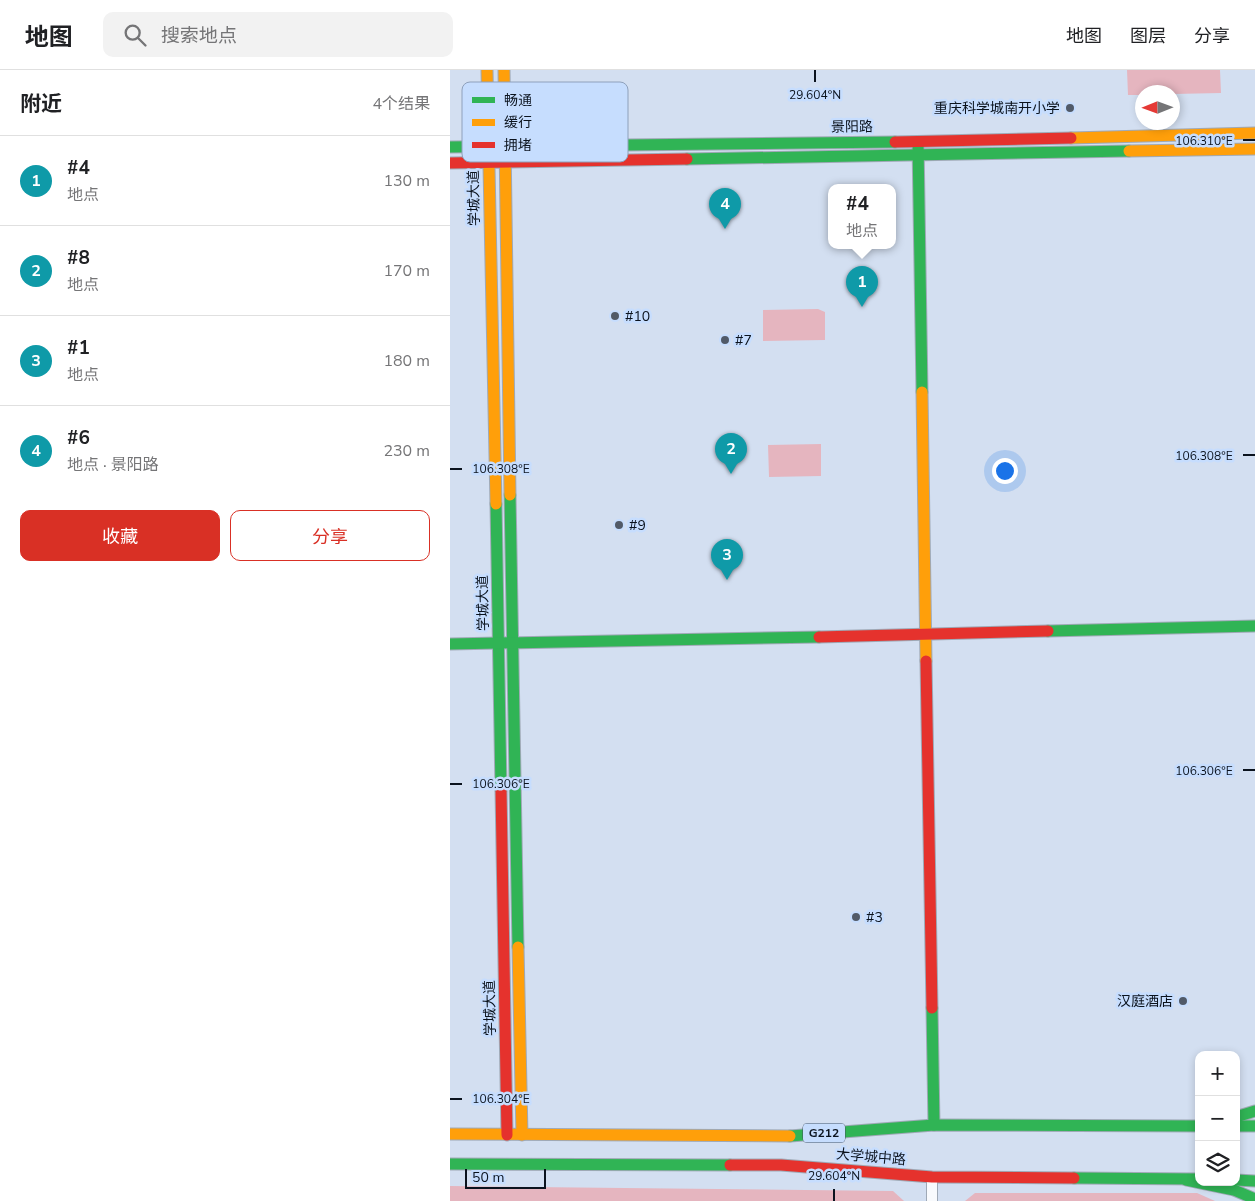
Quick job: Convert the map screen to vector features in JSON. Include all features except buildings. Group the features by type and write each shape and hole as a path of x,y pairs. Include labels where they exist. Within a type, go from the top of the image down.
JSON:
{"main road":[{"name":"景阳路","path":"628,145 918,142 1255,133"},
{"path":"918,142 934,1125"},
{"path":"628,161 1255,149"},
{"path":"450,163 557,162"},
{"name":"学城大道","path":"488,163 499,642 507,1135"},
{"name":"学城大道","path":"505,163 522,1135"},
{"path":"450,644 1255,626"},
{"path":"1240,1116 1255,1110"},
{"name":"大学城中路","path":"450,1134 786,1136 934,1125 1195,1126"},
{"path":"1240,1126 1255,1126"},
{"name":"大学城中路","path":"450,1164 781,1165 932,1177 1195,1179"},
{"path":"1181,1179 1234,1190 1255,1199"},
{"path":"1240,1180 1255,1181"}],"street":[{"path":"932,1177 932,1201"}],"shaded area":[{"path":"1127,70 1220,70 1221,93 1180,94 1180,85 1135,85 1135,95 1128,95"},
{"path":"818,309 825,312 825,340 763,341 763,310"},
{"path":"821,444 821,476 769,477 768,445"},
{"path":"450,1186 893,1191 904,1201 450,1201"},
{"path":"975,1193 1197,1193 1215,1201 965,1201"}],"traffic: fast":[{"path":"628,145 895,142"},
{"path":"918,142 922,392"},
{"path":"450,147 462,147"},
{"path":"687,159 1129,151"},
{"path":"510,495 518,947"},
{"path":"496,504 501,790"},
{"path":"1048,631 1255,626"},
{"path":"450,644 819,637"},
{"path":"932,1008 934,1125"},
{"path":"1240,1116 1255,1111"},
{"path":"790,1136 934,1125 1195,1126"},
{"path":"1240,1126 1255,1126"},
{"path":"450,1164 730,1165"},
{"path":"1074,1178 1195,1179"},
{"path":"1186,1180 1234,1190 1255,1199"},
{"path":"1240,1180 1255,1181"}],"traffic: slow":[{"path":"487,70 487,82"},
{"path":"504,70 504,82"},
{"path":"1071,138 1255,133"},
{"path":"1129,151 1255,149"},
{"path":"489,162 496,504"},
{"path":"505,162 510,495"},
{"path":"922,392 926,661"},
{"path":"518,947 522,1135"},
{"path":"450,1134 790,1136"}],"traffic: jam":[{"path":"895,142 1071,138"},
{"path":"628,160 687,159"},
{"path":"450,163 509,162"},
{"path":"819,637 1048,631"},
{"path":"926,661 932,1008"},
{"path":"501,790 507,1135"},
{"path":"730,1165 781,1165 932,1177 1074,1178"}],"place":[{"name":"重庆科学城南开小学","path":"1070,108"},
{"name":"#6","path":"725,229"},
{"name":"#4","path":"862,307"},
{"name":"#10","path":"615,316"},
{"name":"#7","path":"725,340"},
{"name":"#8","path":"731,474"},
{"name":"#9","path":"619,525"},
{"name":"#1","path":"727,580"},
{"name":"#3","path":"856,917"},
{"name":"汉庭酒店","path":"1183,1001"}]}
